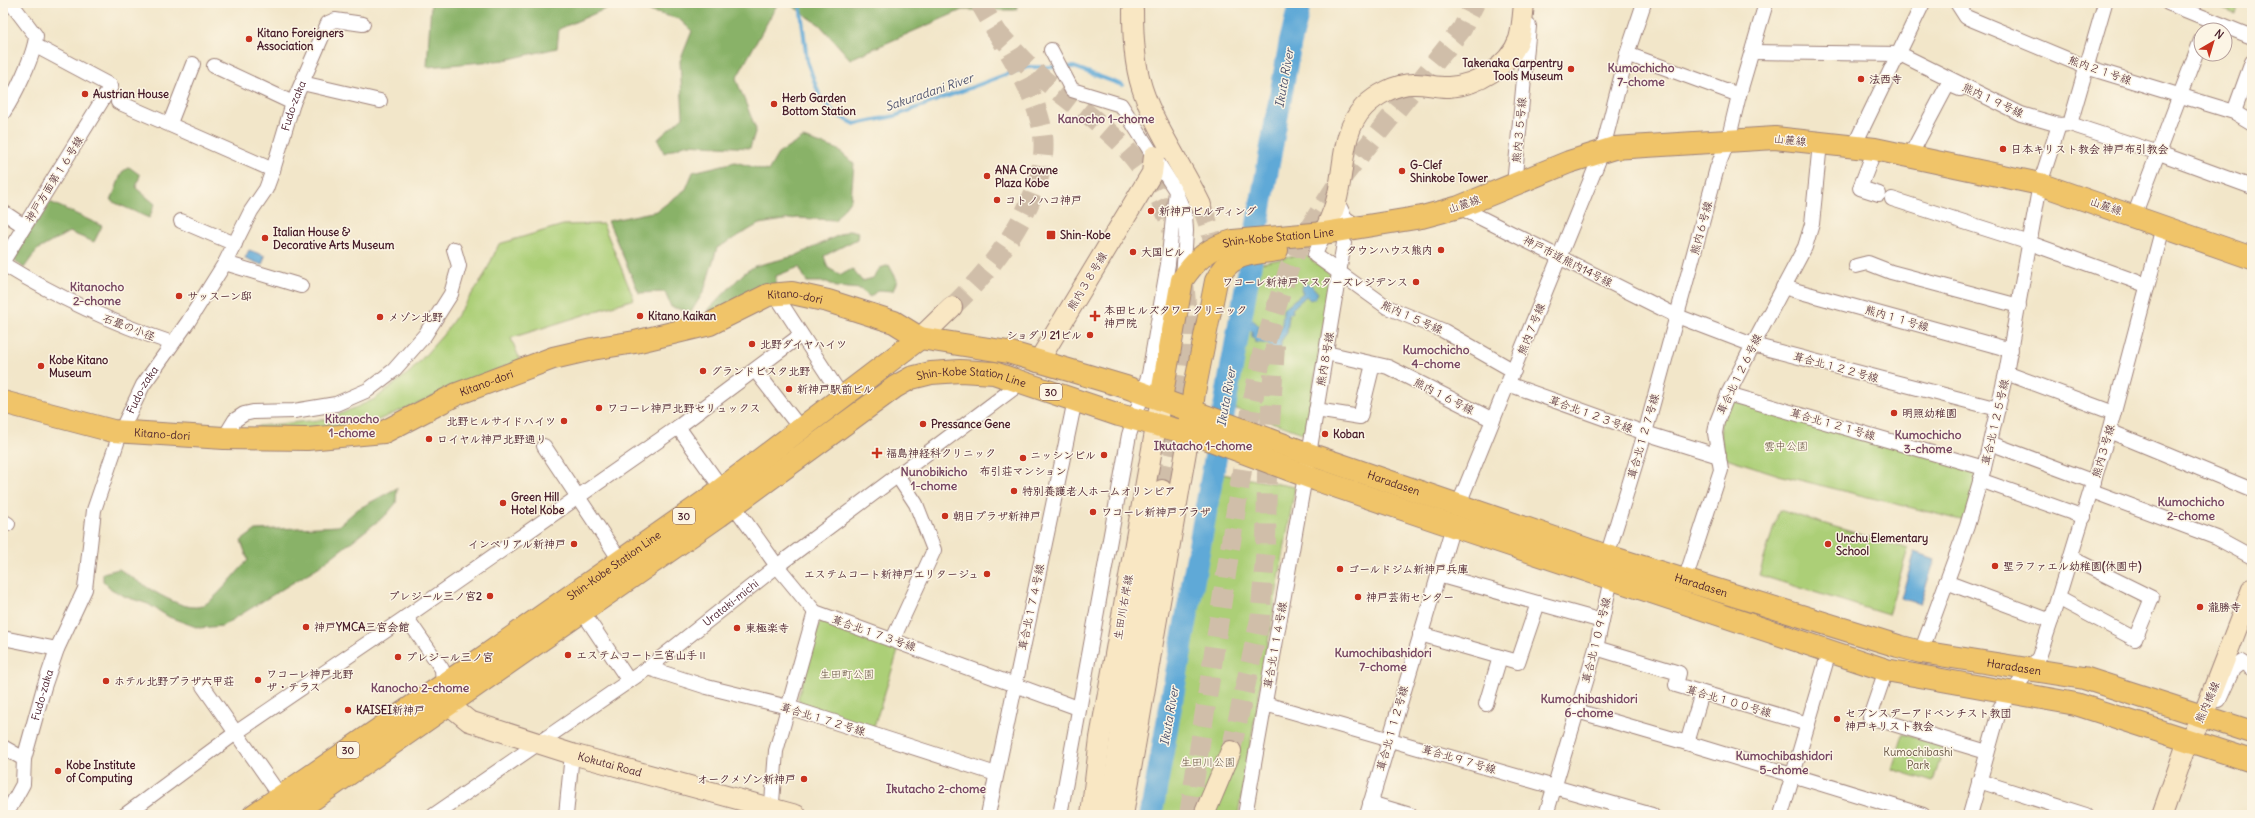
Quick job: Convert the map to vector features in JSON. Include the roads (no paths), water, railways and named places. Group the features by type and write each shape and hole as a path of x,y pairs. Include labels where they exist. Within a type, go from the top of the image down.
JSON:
{"main road":[{"name":"山麓線","path":"1324,233 1422,217 1459,207 1569,162 1614,148 1775,138 1864,147 2040,184 2252,258"},
{"name":"Shin-Kobe Station Line","path":"1152,396 1182,280 1192,265 1209,250 1268,244 1324,233"},
{"name":"Shin-Kobe Station Line","path":"254,815 285,806 445,695 620,560 727,497 911,378 931,373 960,371 994,373 1134,419 1196,435 1216,281 1223,267 1237,246"},
{"name":"Kitano-dori","path":"3,402 113,431 224,438 308,439 384,432 457,394 553,358 592,349 635,342 710,324 768,295 792,293 828,301 894,322 920,338"},
{"name":"30","path":"920,338 1008,352 1152,396"},
{"name":"Shin-Kobe Station Line","path":"445,695 582,611 727,497 800,428 920,338"},
{"path":"911,378 920,338"},
{"name":"Haradasen","path":"1152,396 1200,413 1237,438 1305,475 1829,652 1886,670 2012,694 2076,704 2252,761"},
{"name":"Haradasen","path":"1196,435 1237,438 1309,454 1607,556 1921,652 2084,678 2252,732"}],"street":[{"path":"3,113 14,96 16,88 36,46 36,36 11,3"},
{"path":"1324,233 1337,201 1343,158 1353,123 1364,107 1381,94 1398,86 1413,84 1449,88 1484,77 1497,68 1513,49 1519,39 1524,3"},
{"name":"熊内３５号線","path":"1514,185 1531,3"},
{"name":"熊内７号線","path":"1458,506 1602,152 1627,54 1644,3"},
{"name":"熊内６号線","path":"1677,316 1717,168 1728,141 1739,95 1753,52 1766,3"},
{"path":"1923,3 1900,54 1864,147 1860,188 2030,243 2146,285"},
{"name":"熊内２１号線","path":"1957,3 1966,17 2086,67 2234,112 2252,123"},
{"name":"葺合北１２５号線","path":"1921,652 1967,526 1990,444 2011,350 2040,184 2086,67 2105,3"},
{"path":"2168,3 2202,22"},
{"path":"1133,10 1133,31 1136,61 1142,88 1201,205"},
{"name":"Fudo-zaka","path":"6,815 23,784 24,759 44,687 57,649 85,589 94,510 121,431 143,385 225,263 251,211 266,189 293,103 328,23 335,20 363,24"},
{"path":"2233,32 2252,37"},
{"name":"神戸方面第１６号線","path":"3,263 107,91 36,46"},
{"path":"1051,50 1072,90 1121,105 1176,191 1185,214 1186,232 1182,280"},
{"name":"熊内１９号線","path":"1753,52 1900,54 2021,114 2064,124 2159,153 2252,187"},
{"path":"1627,54 1739,95"},
{"path":"2134,216 2193,61"},
{"path":"2234,112 2252,62"},
{"path":"170,123 193,64"},
{"path":"214,66 293,103"},
{"path":"302,83 380,101"},
{"path":"1910,156 1948,84 1960,89 1961,84"},
{"path":"118,102 170,123 273,170"},
{"name":"葺合北１２６号線","path":"1685,580 1721,470 1714,433 1717,422 1728,394 1805,247 1812,224 1820,143"},
{"name":"熊内３８号線","path":"1038,362 1152,173 1154,156"},
{"path":"1060,815 1078,708 1129,435 1134,419 1152,396 1149,374 1168,264 1176,191"},
{"path":"1337,201 1345,218 1360,228"},
{"name":"神戸市道熊内14号線","path":"1459,207 1560,256 1677,316"},
{"path":"3,212 24,226"},
{"path":"181,221 235,244"},
{"name":"熊内３号線","path":"1970,815 2000,708 2039,657 2051,621 2110,431 2146,285 2163,227"},
{"name":"熊内１５号線","path":"1324,233 1315,255 1339,274 1387,307 1444,331 1514,371"},
{"name":"熊内８号線","path":"1305,475 1344,243"},
{"path":"224,438 234,420 244,414 253,412 294,411 336,404 368,390 394,370 425,335 451,294 459,266 454,249"},
{"name":"石畳の小径","path":"3,263 77,306 134,331 172,343"},
{"path":"225,263 301,286"},
{"path":"1856,266 1868,263 1891,272 2019,306"},
{"name":"熊内１１号線","path":"1783,287 2011,350"},
{"path":"775,294 842,397"},
{"path":"920,338 952,307"},
{"name":"葺合北１２２号線","path":"1677,316 1753,345 1998,409"},
{"name":"葺合北１２７号線","path":"1607,556 1645,433 1677,316"},
{"path":"125,815 237,732 406,617 578,495 678,427 801,335"},
{"name":"熊内１６号線","path":"1326,352 1388,367 1492,420"},
{"path":"1316,410 1360,417 1373,364"},
{"path":"755,370 800,428"},
{"path":"2006,373 2114,413"},
{"name":"Urataki-michi","path":"434,815 648,668 777,566 1022,382"},
{"name":"葺合北１２３号線","path":"1508,384 1645,433 1719,456"},
{"name":"葺合北１２１号線","path":"1728,394 1982,474 2084,517"},
{"name":"生田川右岸線","path":"1092,815 1100,738 1156,425 1152,396"},
{"name":"葺合北１７４号線","path":"988,815 1075,400"},
{"path":"678,427 777,566 814,612 776,751 771,812"},
{"path":"2110,431 2252,490"},
{"path":"1123,815 1196,435"},
{"path":"1990,444 2217,538 2252,557"},
{"path":"544,446 620,560"},
{"path":"892,639 934,550 916,504 897,475"},
{"name":"葺合北１１４号線","path":"1244,815 1305,475"},
{"path":"1110,815 1124,704 1162,490"},
{"name":"葺合北１１２号線","path":"1369,809 1453,526"},
{"name":"葺合北１０９号線","path":"1546,815 1596,648 1611,579 1607,556"},
{"path":"2058,598 2135,639 2152,598 2071,558"},
{"path":"1438,575 1602,621"},
{"path":"1946,582 2051,621"},
{"name":"熊内橋線","path":"2162,815 2188,741 2203,716 2252,589"},
{"path":"1420,634 1518,662 1538,603"},
{"path":"582,611 629,681"},
{"name":"葺合北１７３号線","path":"814,612 892,639 1078,708"},
{"path":"406,617 442,669 445,695"},
{"path":"3,638 57,649"},
{"name":"葺合北１００号線","path":"1596,648 1679,674 1676,685 1808,724"},
{"path":"1781,815 1829,652"},
{"path":"1486,704 1500,657"},
{"path":"2203,716 2219,700 2233,669 2242,662 2252,669"},
{"name":"葺合北１７２号線","path":"648,668 707,687 788,707 996,774"},
{"path":"1886,670 1870,717 1987,752"},
{"path":"203,686 237,732 285,806"},
{"path":"1687,743 1702,693"},
{"name":"Kokutai Road","path":"445,695 469,722 572,754 771,812 796,815"},
{"name":"葺合北９７号線","path":"1265,704 1389,738 1652,815"},
{"path":"1577,711 1793,774 1923,815"},
{"path":"3,747 24,759"},
{"path":"1204,815 1230,751"},
{"path":"566,815 572,754"},
{"path":"1979,782 2086,815"},
{"path":"1369,809 1410,815"}],"water":[{"path":"249,250 265,256 262,265 245,258"},
{"path":"1304,284 1310,284 1318,293 1315,298 1310,300 1306,296 1292,309 1293,312 1289,314 1287,333 1281,341 1281,348 1274,351 1267,344 1255,342 1254,338 1252,338 1252,331 1249,330 1252,319 1259,326 1258,331 1263,335 1262,338 1268,339 1277,335 1280,331 1283,309 1303,293 1301,290"},
{"path":"1915,552 1935,559 1920,604 1901,598"}],"waterway":[{"name":"Sakuradani River","path":"800,3 807,61 820,97 835,114 855,124 895,116 1026,67 1057,67"},
{"name":"Ikuta River","path":"1151,815 1290,44 1300,3"},
{"name":"Sakuradani River","path":"1064,67 1074,67 1122,85"}],"tunnel":[{"path":"952,307 986,270 1019,224 1031,199 1040,174 1044,148 1041,124 1023,77 980,3"},
{"path":"1189,815 1252,405 1262,354 1288,271 1301,241 1340,180 1462,29 1475,3"},
{"path":"994,29 1036,73 1098,122 1128,151 1144,172 1157,194 1168,218 1182,268 1187,320 1182,381 1162,490"},
{"path":"1201,205 1211,233 1215,263"},
{"path":"1231,751 1260,619 1266,546 1267,474 1275,345"}],"place":[{"name":"Kitano Foreigners Association","path":"249,39"},
{"name":"Takenaka Carpentry Tools Museum","path":"1571,69"},
{"name":"法西寺","path":"1861,79"},
{"name":"Austrian House","path":"85,94"},
{"name":"Herb Garden Bottom Station","path":"774,104"},
{"name":"日本キリスト教会 神戸布引教会","path":"2003,149"},
{"name":"G-Clef Shinkobe Tower","path":"1402,171"},
{"name":"ANA Crowne Plaza Kobe","path":"987,176"},
{"name":"コトノハコ神戸","path":"997,200"},
{"name":"新神戸ビルディング","path":"1151,211"},
{"name":"Shin-Kobe","path":"1051,235"},
{"name":"Italian House & Decorative Arts Museum","path":"265,238"},
{"name":"タウンハウス熊内","path":"1441,250"},
{"name":"大国ビル","path":"1133,252"},
{"name":"ワコーレ新神戸マスターズレジデンス","path":"1416,282"},
{"name":"サッスーン邸","path":"179,296"},
{"name":"Kitano Kaikan","path":"640,316"},
{"name":"本田ヒルズタワークリニック 神戸院","path":"1095,316"},
{"name":"メゾン北野","path":"380,317"},
{"name":"ショダリ21ビル","path":"1090,335"},
{"name":"北野ダイヤハイツ","path":"752,344"},
{"name":"Kobe Kitano Museum","path":"41,366"},
{"name":"グランドビスタ北野","path":"703,371"},
{"name":"新神戸駅前ビル","path":"789,389"},
{"name":"ワコーレ神戸北野セリュックス","path":"599,408"},
{"name":"明照幼稚園","path":"1894,413"},
{"name":"北野ヒルサイドハイツ","path":"564,421"},
{"name":"Pressance Gene","path":"923,424"},
{"name":"Koban","path":"1325,434"},
{"name":"ロイヤル神戸北野通り","path":"429,439"},
{"name":"福島神経科クリニック","path":"877,453"},
{"name":"ニッシンビル","path":"1104,455"},
{"name":"布引荘マンション","path":"1023,458"},
{"name":"特別養護老人ホームオリンピア","path":"1014,491"},
{"name":"Green Hill Hotel Kobe","path":"503,503"},
{"name":"ワコーレ新神戸プラザ","path":"1093,512"},
{"name":"朝日プラザ新神戸","path":"945,516"},
{"name":"インペリアル新神戸","path":"574,544"},
{"name":"Unchu Elementary School","path":"1828,544"},
{"name":"聖ラファエル幼稚園(休園中)","path":"1995,566"},
{"name":"ゴールドジム新神戸兵庫","path":"1340,569"},
{"name":"エステムコート新神戸エリタージュ","path":"987,574"},
{"name":"プレジール三ノ宮2","path":"490,596"},
{"name":"神戸芸術センター","path":"1358,597"},
{"name":"瀧勝寺","path":"2200,607"},
{"name":"神戸YMCA三宮会館","path":"306,627"},
{"name":"東極楽寺","path":"737,628"},
{"name":"エステムコート三宮山手Ⅱ","path":"568,655"},
{"name":"プレジール三ノ宮","path":"398,657"},
{"name":"ワコーレ神戸北野 ザ・テラス","path":"258,680"},
{"name":"ホテル北野プラザ六甲荘","path":"106,681"},
{"name":"KAISEI新神戸","path":"348,710"},
{"name":"セブンスデーアドベンチスト教団 神戸キリスト教会","path":"1837,719"},
{"name":"Kobe Institute of Computing","path":"58,771"},
{"name":"オークメゾン新神戸","path":"804,779"}],"district":[{"name":"Kumochicho 7-chome","path":"1641,74"},
{"name":"Kanocho 1-chome","path":"1106,118"},
{"name":"Kitanocho 2-chome","path":"97,293"},
{"name":"Kumochicho 4-chome","path":"1436,356"},
{"name":"Kitanocho 1-chome","path":"352,425"},
{"name":"Kumochicho 3-chome","path":"1928,441"},
{"name":"Ikutacho 1-chome","path":"1203,445"},
{"name":"Nunobikicho 1-chome","path":"934,478"},
{"name":"Kumochicho 2-chome","path":"2191,508"},
{"name":"Kumochibashidori 7-chome","path":"1383,659"},
{"name":"Kanocho 2-chome","path":"420,687"},
{"name":"Kumochibashidori 6-chome","path":"1589,705"},
{"name":"Kumochibashidori 5-chome","path":"1784,762"},
{"name":"Ikutacho 2-chome","path":"936,788"}],"park label":[{"name":"雲中公園","path":"1786,446"},
{"name":"生田町公園","path":"847,674"},
{"name":"Kumochibashi Park","path":"1918,758"},
{"name":"生田川公園","path":"1208,762"}]}
